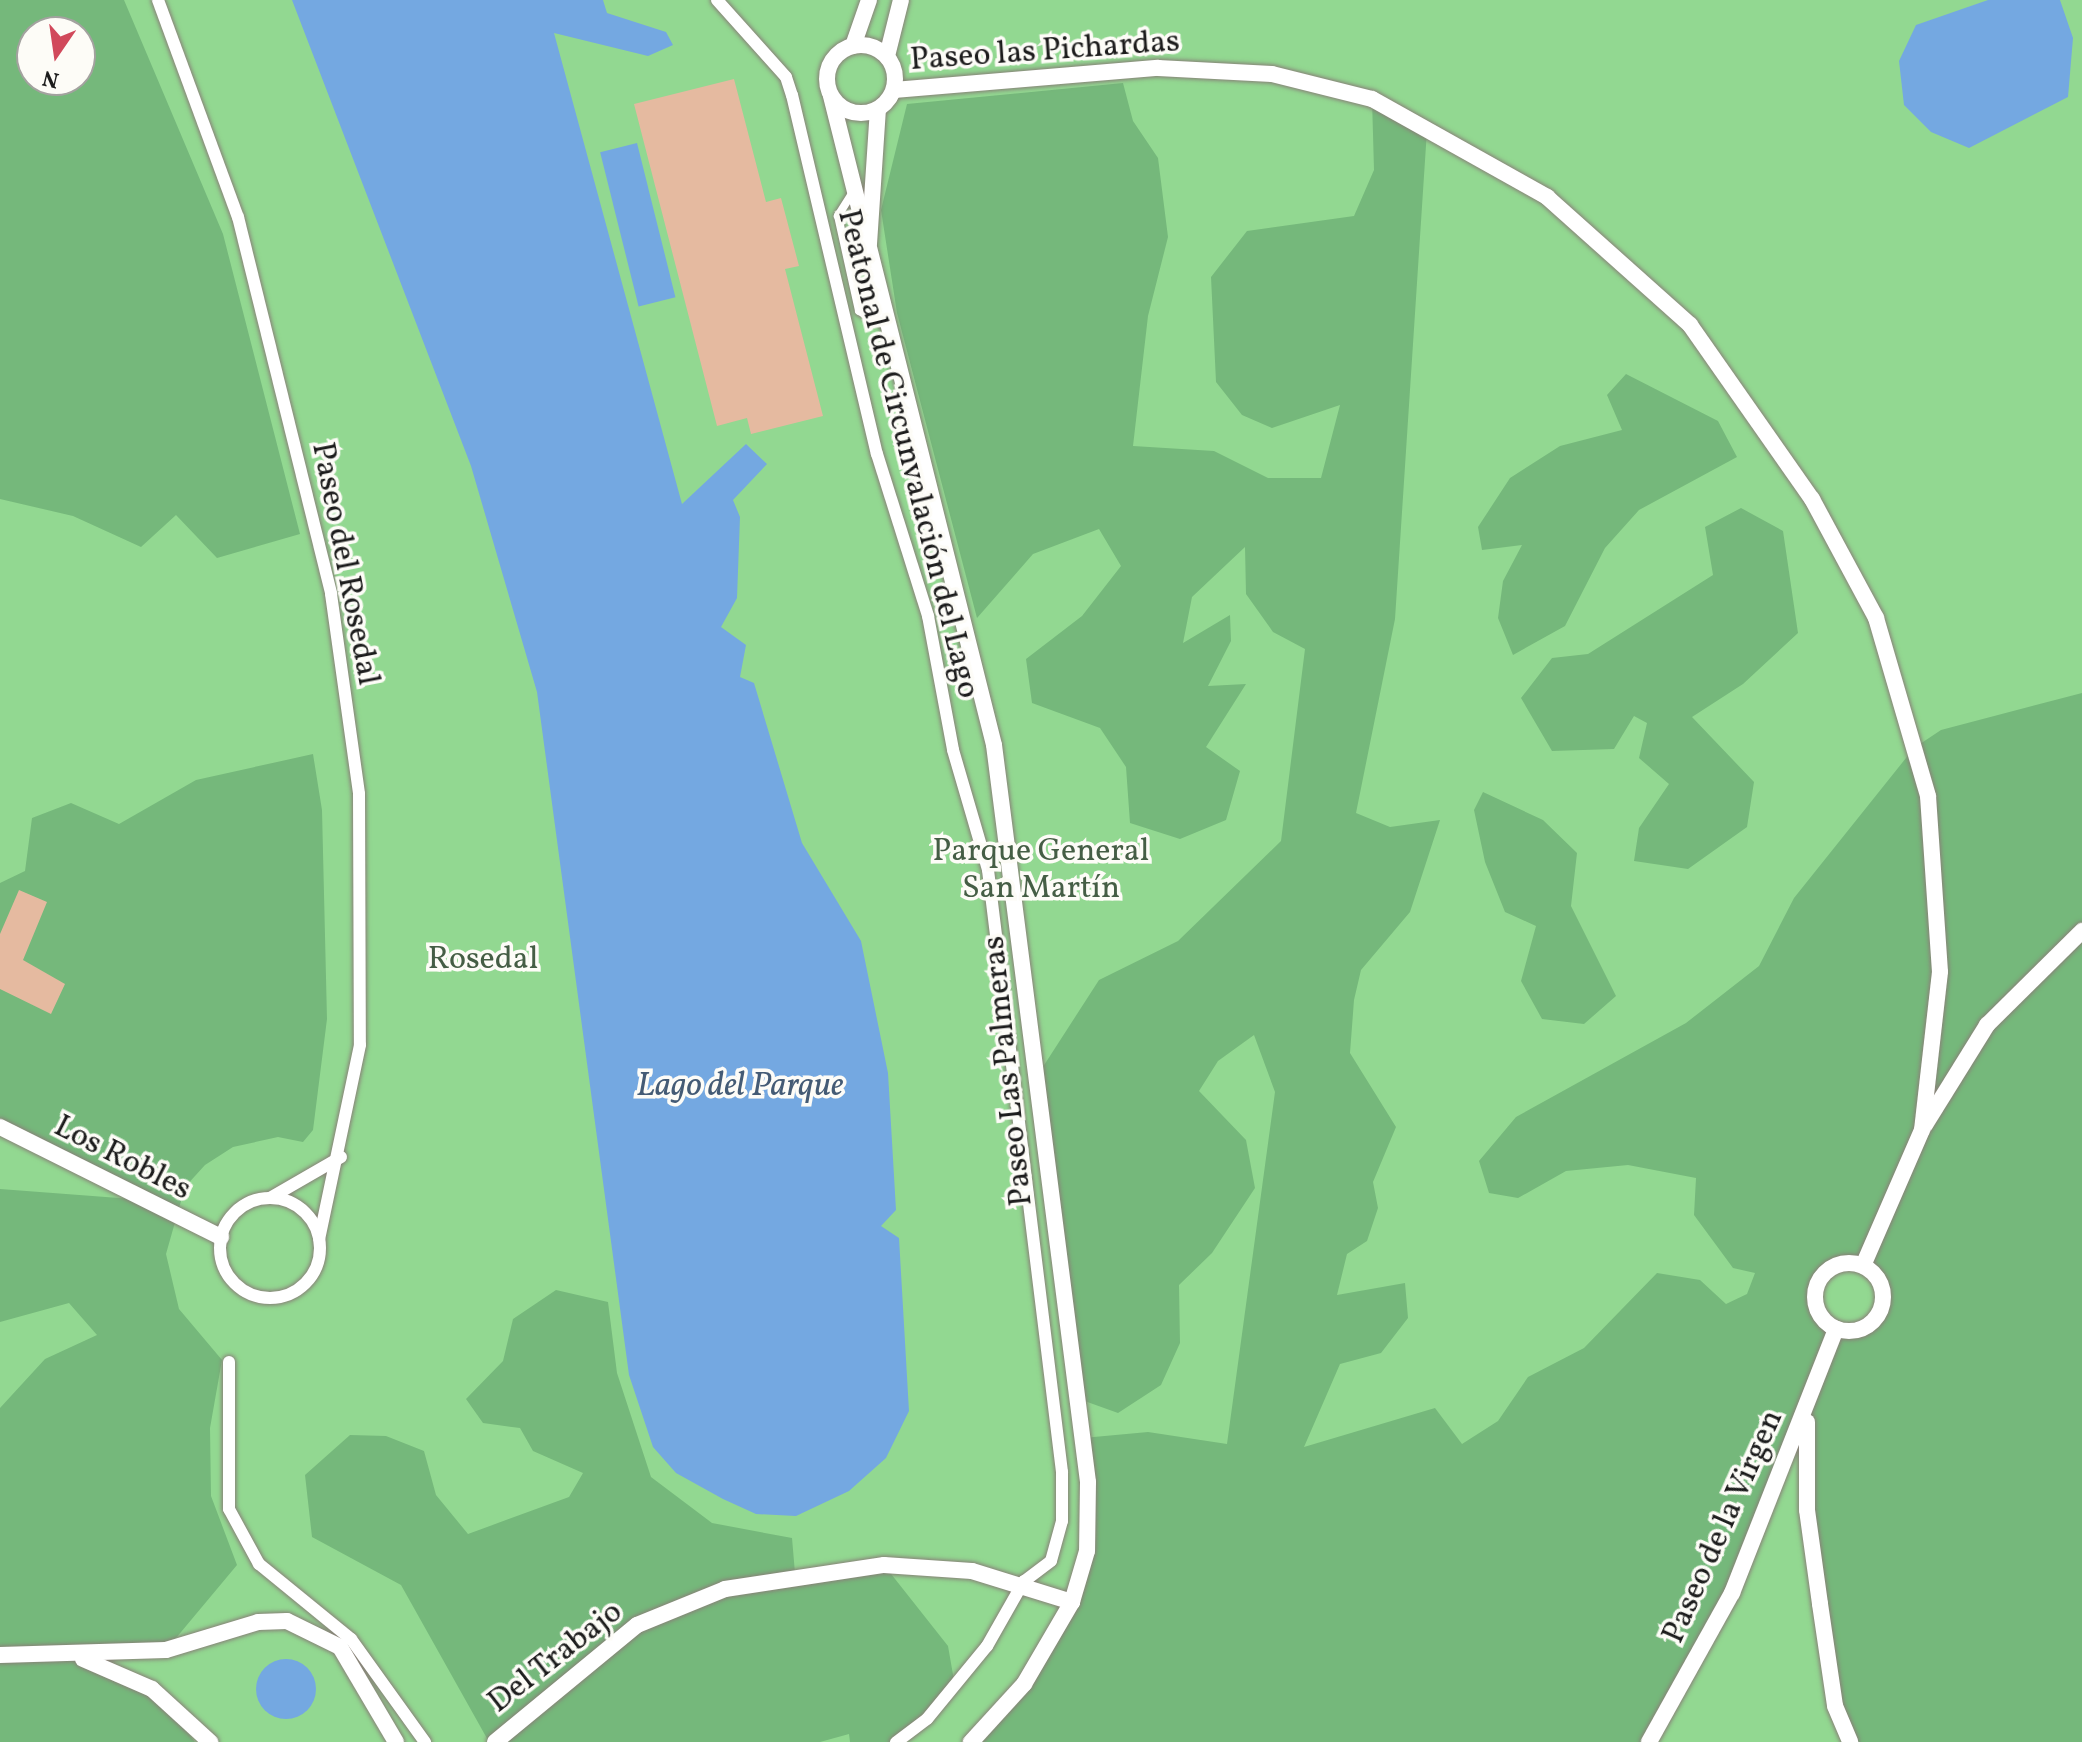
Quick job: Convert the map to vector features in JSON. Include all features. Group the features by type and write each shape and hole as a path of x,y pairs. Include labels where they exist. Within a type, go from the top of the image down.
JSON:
{"street":[{"name":"Paseo del Rosedal","path":"158,0 238,217 331,594 359,794 360,1045 341,1157 319,1239"},
{"name":"Peatonal de Circunvalación del Lago","path":"717,0 751,35 792,95 988,870 1062,1472 1062,1521 1051,1561 1024,1581 987,1646 927,1719 896,1742"},
{"path":"869,0 853,46 830,65 831,96 851,195 869,244"},
{"path":"869,244 878,109 894,90 887,56 901,0"},
{"path":"853,46 887,56"},
{"name":"Paseo las Pichardas","path":"894,90 1158,68 1272,74 1372,99 1547,197 1690,325 1812,499 1876,618 1928,796 1940,972 1922,1130 1863,1266"},
{"path":"831,96 857,113 878,109"},
{"name":"Paseo Las Palmeras","path":"869,244 883,324 994,745 1017,887 1088,1482 1087,1551 1072,1602 1024,1684 971,1742"},
{"path":"1922,1130 1987,1025 2082,931"},
{"name":"Los Robles","path":"0,1127 221,1237"},
{"path":"270,1198 306,1213 319,1239 307,1281 270,1298 233,1281 222,1263 221,1237 238,1209 270,1198 341,1157"},
{"path":"1842,1264 1863,1266 1883,1293 1878,1316 1859,1330 1836,1329 1816,1305 1818,1284 1842,1264"},
{"name":"Paseo de la Virgen","path":"1649,1742 1732,1593 1807,1412 1836,1329"},
{"path":"229,1362 229,1509 259,1564 351,1639 423,1740"},
{"path":"1807,1412 1811,1541 1835,1706 1850,1742"},
{"name":"Del Trabajo","path":"495,1742 637,1625 725,1589 884,1565 1024,1581 1072,1602"},
{"path":"0,1655 74,1655 197,1643 258,1622 309,1628 358,1669 396,1742"},
{"path":"74,1655 152,1689 210,1742"}],"lane":[{"path":"851,195 838,216 859,311 883,324"}],"green space":[{"name":"Parque General San Martín","path":"0,0 2082,0 2082,1742 0,1742"},
{"path":"0,0 124,0 223,234 300,534 217,558 176,515 141,547 73,516 0,499"},
{"path":"1123,83 1133,121 1158,158 1168,237 1148,316 1133,446 1214,451 1268,478 1321,478 1340,405 1272,428 1242,415 1216,382 1211,277 1247,231 1354,216 1374,170 1372,99 1427,130 1395,619 1356,813 1390,827 1440,820 1410,912 1361,970 1354,1000 1350,1053 1396,1127 1373,1182 1378,1208 1367,1241 1347,1254 1337,1295 1405,1283 1408,1318 1381,1353 1340,1364 1304,1447 1435,1408 1462,1444 1498,1421 1528,1377 1584,1348 1657,1273 1700,1280 1726,1304 1747,1294 1755,1273 1733,1268 1694,1215 1696,1178 1628,1165 1566,1171 1518,1198 1489,1193 1479,1161 1516,1117 1686,1023 1759,966 1794,898 1914,748 1941,730 2082,693 2082,1742 1850,1742 1820,1604 1807,1415 1732,1593 1649,1742 971,1742 1024,1684 1087,1551 1083,1438 1148,1432 1227,1444 1275,1092 1254,1035 1218,1061 1199,1091 1246,1140 1255,1188 1212,1253 1179,1285 1180,1343 1161,1385 1118,1413 1079,1399 1039,1073 1099,980 1178,941 1281,841 1305,649 1273,632 1246,594 1245,547 1192,597 1183,643 1230,615 1231,641 1208,686 1246,684 1206,747 1240,771 1226,820 1180,839 1130,823 1126,767 1100,728 1032,703 1026,659 1082,616 1121,566 1099,529 1033,554 977,618 897,313 881,210 907,104","holes":["1852,1263 1880,1282 1883,1305 1870,1324 1848,1331 1827,1323 1815,1294 1831,1268"]},
{"path":"1626,374 1718,421 1737,457 1639,510 1605,548 1565,626 1513,655 1498,618 1503,581 1522,545 1482,550 1478,527 1510,478 1560,446 1622,430 1607,395"},
{"path":"1741,508 1783,531 1798,633 1743,684 1692,717 1754,782 1747,827 1688,869 1634,861 1639,828 1669,784 1639,758 1647,723 1634,716 1614,749 1552,751 1521,698 1552,658 1588,654 1713,575 1705,527"},
{"path":"313,754 322,810 327,1019 313,1130 303,1142 278,1137 233,1147 205,1165 185,1187 166,1254 179,1309 222,1360 210,1428 211,1496 237,1565 166,1650 77,1655 160,1696 195,1742 0,1742 0,1408 45,1359 97,1335 69,1303 0,1322 0,1189 132,1199 0,1127 0,883 25,871 32,818 71,803 119,824 196,780"},
{"path":"1483,792 1543,820 1577,853 1571,906 1616,996 1584,1024 1542,1019 1521,981 1536,926 1505,912 1485,862 1474,810"},
{"path":"556,1290 608,1302 617,1373 651,1477 712,1523 792,1538 795,1573 884,1565 948,1646 955,1686 896,1742 850,1742 849,1734 820,1742 489,1742 401,1585 312,1537 305,1475 350,1435 386,1436 424,1451 436,1495 468,1534 569,1497 583,1473 533,1451 520,1428 483,1423 466,1399 503,1361 513,1319"}],"water":[{"name":"Lago del Parque","path":"292,0 603,0 607,13 666,32 673,45 648,56 554,33 682,504 746,444 767,464 733,500 740,517 737,598 721,627 746,645 740,677 754,683 802,843 861,941 888,1073 896,1210 881,1226 899,1238 909,1411 886,1458 849,1491 796,1516 756,1514 676,1473 653,1447 629,1375 537,692 471,466"},
{"path":"1988,0 2060,0 2073,38 2068,97 1969,148 1931,132 1904,105 1899,61 1916,25"},
{"path":"637,143 675,297 639,306 600,152"},
{"path":"286,1659 297,1661 307,1668 314,1678 314,1700 307,1710 297,1717 286,1719 275,1717 265,1710 258,1700 256,1689 258,1678 265,1668 275,1661"}],"building":[{"path":"734,79 766,202 781,198 799,266 785,269 823,416 751,434 747,418 717,426 634,104"},
{"path":"19,890 47,902 23,960 65,984 51,1014 0,989 0,934"}],"park label":[{"name":"Rosedal","path":"483,960"}]}
